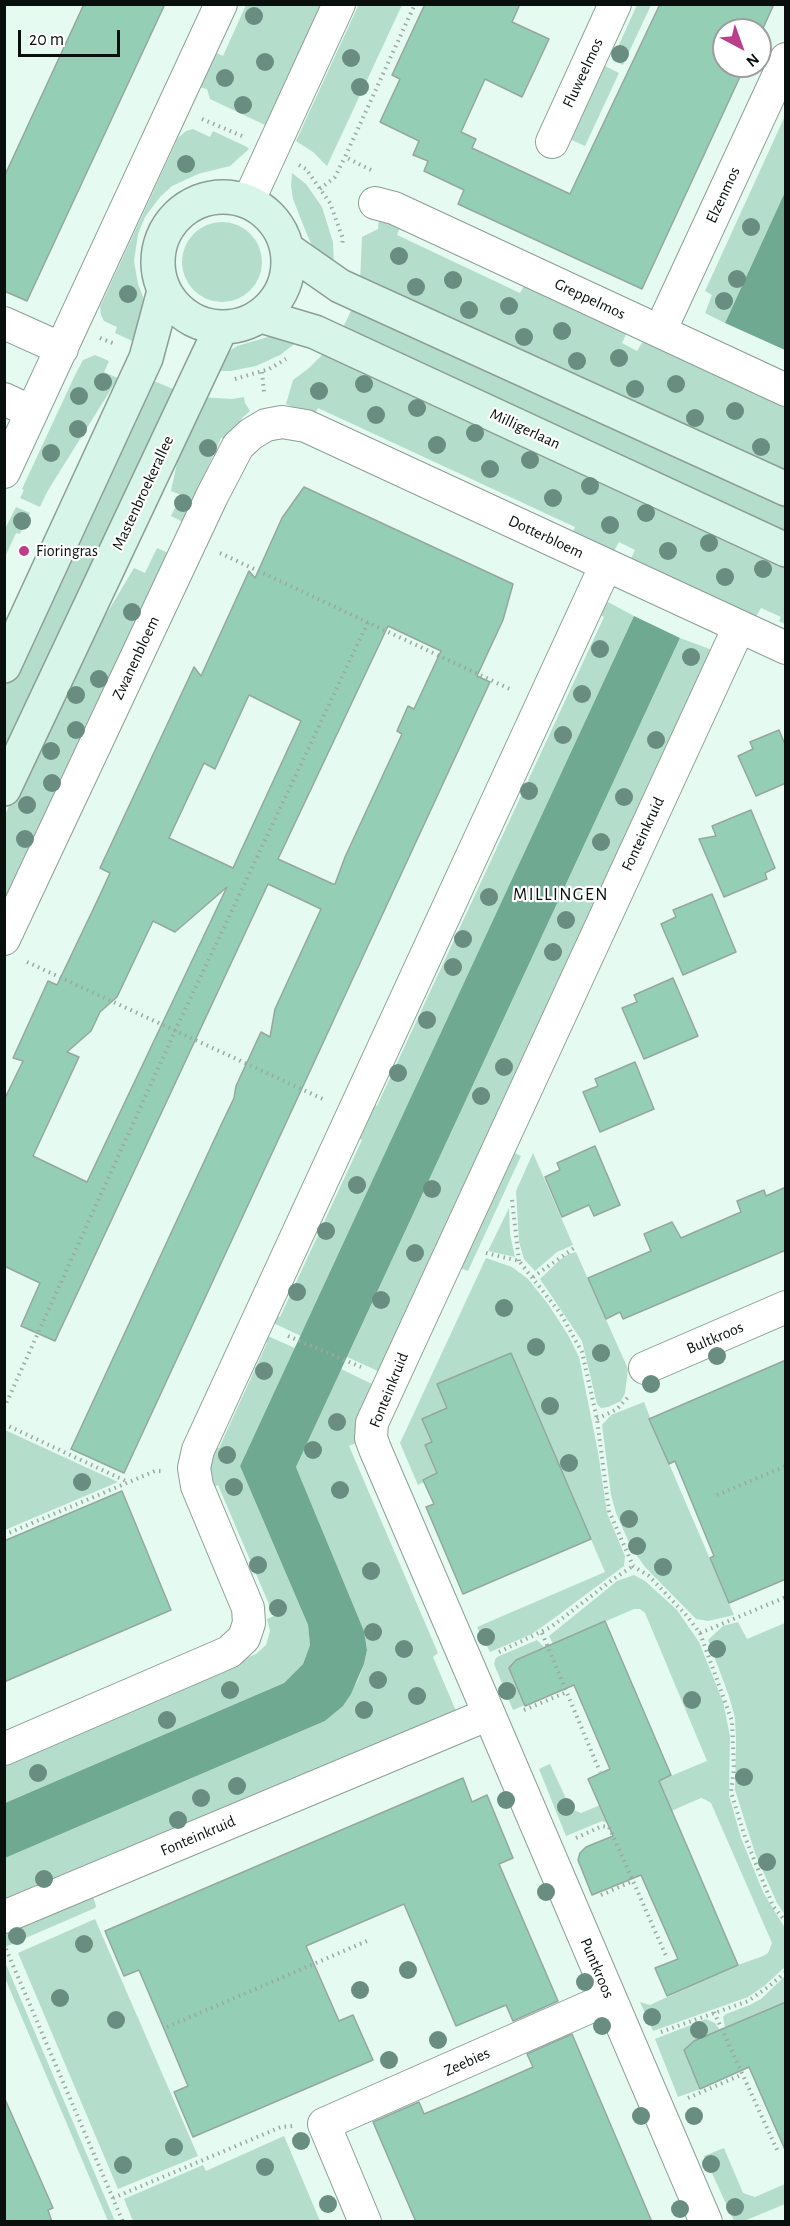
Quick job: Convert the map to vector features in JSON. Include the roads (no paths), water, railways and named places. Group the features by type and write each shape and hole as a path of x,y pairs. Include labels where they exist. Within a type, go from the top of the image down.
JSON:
{"main road":[{"path":"226,197 248,202 266,213 280,229 287,249 288,274 279,298 261,316 242,325 220,328 198,323 188,317 178,310 164,291 158,270 159,247 168,226 184,210 204,200 226,197"},
{"path":"287,249 340,286 786,489"},
{"path":"4,666 146,358 164,291"},
{"name":"Milligerlaan","path":"261,316 315,332 786,550"},
{"name":"Mastenbroekerallee","path":"4,789 220,328"}],"street":[{"path":"4,472 18,406 67,337 221,4"},
{"path":"248,202 339,4"},
{"name":"Fluweelmos","path":"552,142 615,4"},
{"name":"Elzenmos","path":"660,331 786,59"},
{"name":"Greppelmos","path":"385,206 786,390"},
{"path":"4,323 67,337"},
{"name":"Zwanenbloem","path":"4,939 238,446 251,434 266,425 282,422 306,426"},
{"name":"Dotterbloem","path":"306,426 786,648"},
{"path":"4,1749 229,1652 244,1638 248,1628 248,1608 197,1486 194,1468 200,1444 606,565"},
{"name":"Fonteinkruid","path":"4,1917 489,1714 373,1445 371,1435 373,1420 739,627"},
{"name":"Bultkroos","path":"645,1368 786,1307"},
{"name":"Puntkroos","path":"489,1714 706,2222"},
{"name":"Zeebies","path":"365,2222 324,2124 610,1998"}],"place":[{"name":"Fioringras","path":"24,551"}],"district":[{"name":"MILLINGEN","path":"561,895"}]}
